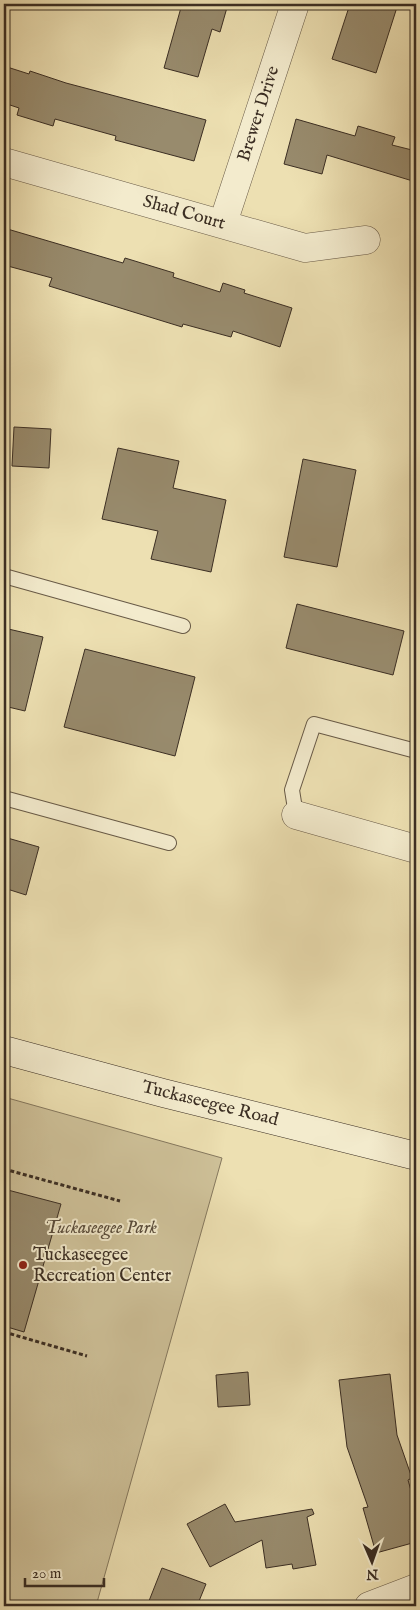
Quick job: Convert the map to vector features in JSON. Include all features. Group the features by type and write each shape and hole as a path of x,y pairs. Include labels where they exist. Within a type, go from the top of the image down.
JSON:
{"street":[{"name":"Brewer Drive","path":"223,224 295,4"},
{"name":"Shad Court","path":"4,162 305,248 366,240"},
{"path":"296,815 416,849"},
{"name":"Tuckaseegee Road","path":"4,1050 163,1093 416,1156"},
{"path":"369,1606 416,1588"}],"lane":[{"path":"4,576 183,626"},
{"path":"296,815 292,790 314,724 416,751"},
{"path":"4,798 168,843"}],"path":[{"path":"4,1169 120,1201"},
{"path":"4,1332 88,1356"}],"green space":[{"name":"Tuckaseegee Park","path":"4,1097 222,1158 96,1606 4,1606"}],"building":[{"path":"182,4 228,4 220,32 212,29 198,77 164,68"},
{"path":"350,4 398,4 376,73 332,59"},
{"path":"4,66 29,74 30,71 66,83 206,120 194,161 115,140 116,136 55,119 53,126 17,115 19,108 4,103"},
{"path":"296,119 355,136 358,126 395,137 392,145 416,151 416,182 327,155 322,174 284,164"},
{"path":"4,228 123,263 125,258 174,273 173,277 220,292 223,283 245,290 244,293 292,308 280,347 233,331 231,337 183,324 182,327 49,286 52,278 4,265"},
{"path":"14,427 51,429 49,468 12,466"},
{"path":"118,448 179,461 173,488 226,500 211,572 151,559 158,531 102,519"},
{"path":"303,459 356,470 337,567 284,557"},
{"path":"297,604 404,631 393,675 286,648"},
{"path":"4,628 43,637 25,711 4,706"},
{"path":"85,649 195,677 175,756 64,727"},
{"path":"4,837 39,847 26,895 4,888"},
{"name":"Tuckaseegee Recreation Center","path":"4,1189 61,1204 24,1332 4,1326"},
{"path":"248,1372 250,1405 218,1407 216,1375"},
{"path":"390,1374 397,1435 412,1478 408,1480 416,1508 416,1542 376,1553 363,1508 368,1507 347,1447 339,1380"},
{"path":"225,1504 235,1522 312,1509 314,1514 307,1517 316,1565 293,1569 292,1564 266,1568 262,1540 210,1567 187,1524"},
{"path":"162,1568 206,1584 197,1606 147,1606"}],"place":[{"name":"Tuckaseegee Recreation Center","path":"23,1265"}]}
